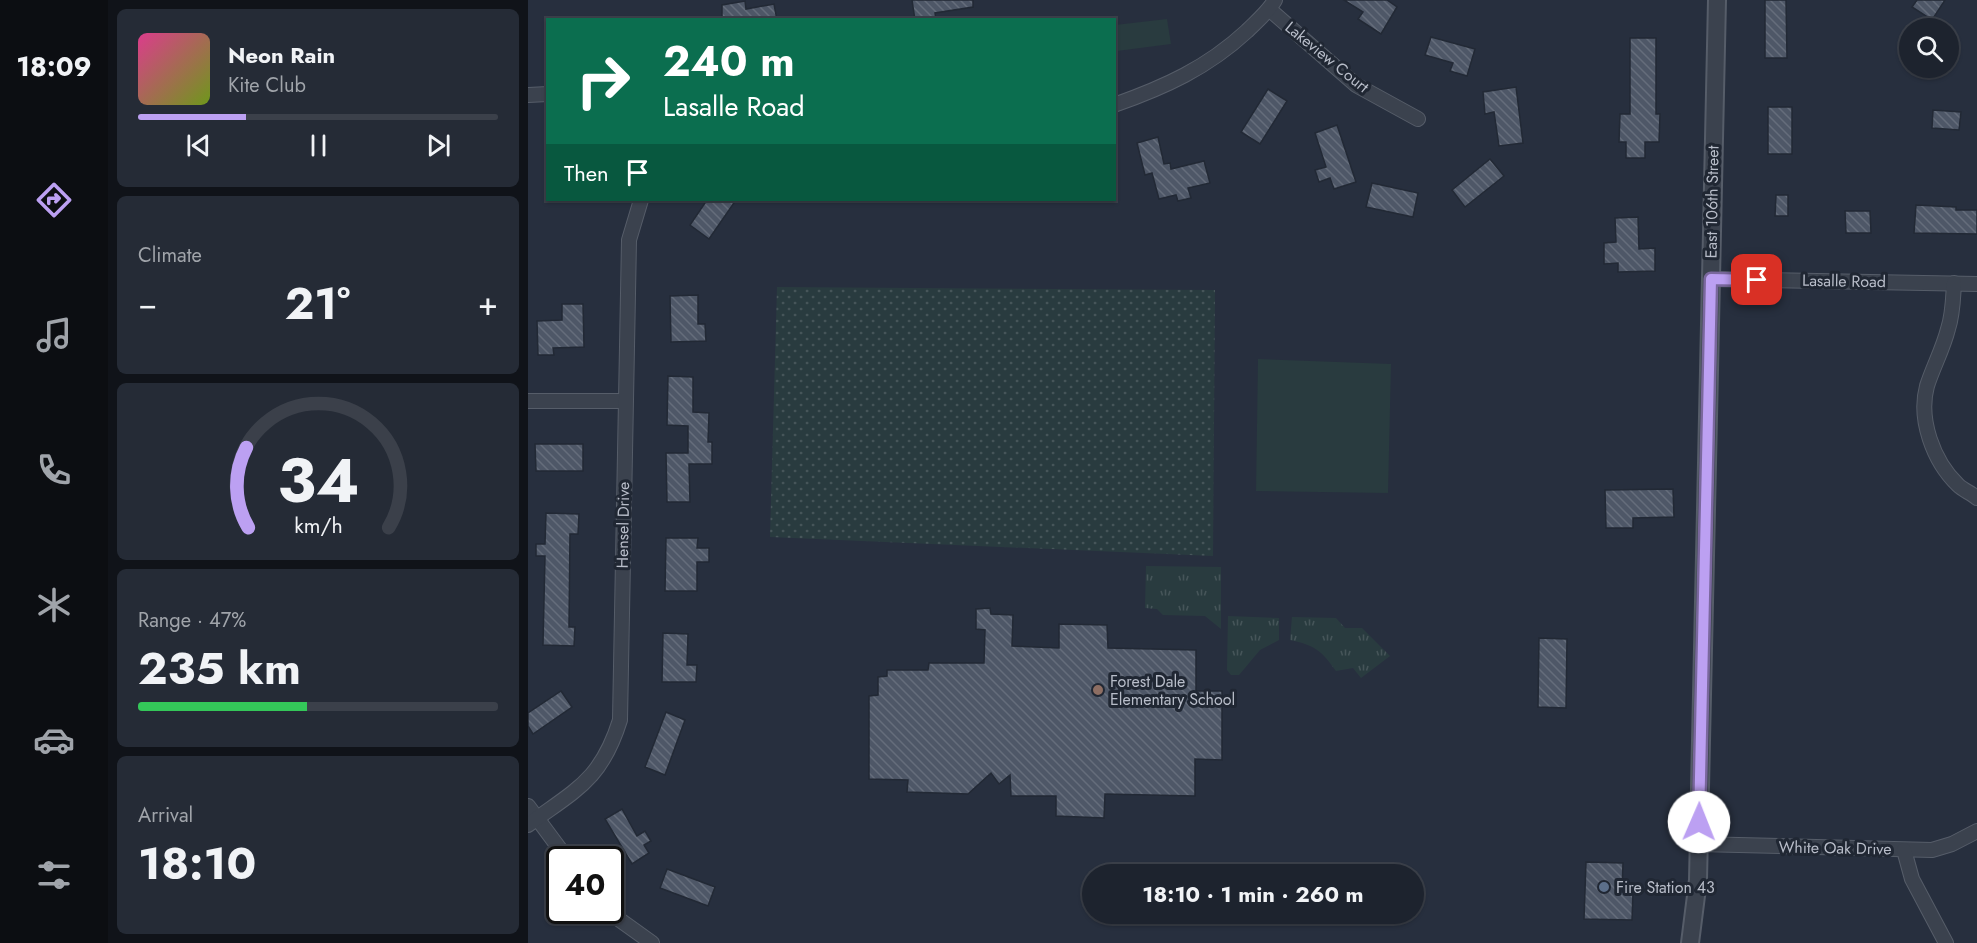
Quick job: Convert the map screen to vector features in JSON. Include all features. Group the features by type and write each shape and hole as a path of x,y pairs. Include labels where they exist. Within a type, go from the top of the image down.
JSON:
{"street":[{"name":"East 106th Street","path":"1690,943 1697,895 1717,0"},
{"path":"1116,104 1161,88 1203,66 1234,43 1272,5"},
{"name":"Lakeview Court","path":"1272,5 1356,85 1418,119"},
{"path":"528,95 546,94"},
{"name":"Hensel Drive","path":"532,822 579,789 601,766 613,743 620,720 629,240 642,201"},
{"name":"Lasalle Road","path":"1711,279 1977,284"},
{"path":"1953,283 1949,329 1927,387 1924,405 1933,448 1943,466 1958,485 1977,498"},
{"path":"528,401 625,401"},
{"path":"528,806 532,822 555,846"},
{"path":"1905,850 1932,850 1952,844 1977,831"},
{"name":"White Oak Drive","path":"1698,844 1905,850 1911,879 1946,943"},
{"path":"624,924 645,941"}],"green space":[{"path":"1167,19 1171,44 1117,51 1116,25"},
{"path":"777,287 1215,290 1213,556 770,537"},
{"path":"1258,359 1391,364 1388,493 1256,491"},
{"path":"1146,566 1221,567 1221,629 1205,616 1163,615 1157,609 1145,608"},
{"path":"1228,616 1279,618 1279,640 1260,650 1239,675 1231,675 1227,670"},
{"path":"1292,617 1336,618 1345,628 1362,628 1390,656 1361,678 1353,668 1336,671 1317,650 1306,644 1290,640"}],"building":[{"path":"912,0 973,0 973,7 935,13 936,18 915,18"},
{"path":"1344,0 1387,0 1397,7 1381,34 1358,19 1363,12"},
{"path":"1765,0 1786,0 1787,58 1765,58"},
{"path":"1917,0 1945,0 1933,18 1929,18 1912,7"},
{"path":"745,1 746,9 774,4 777,18 722,18 722,5"},
{"path":"1431,37 1475,49 1467,76 1450,71 1453,63 1425,55"},
{"path":"1630,38 1656,38 1656,114 1660,114 1659,142 1645,142 1645,158 1626,158 1626,142 1619,142 1620,114 1630,114"},
{"path":"1516,87 1523,143 1499,146 1494,112 1485,114 1483,92"},
{"path":"1268,89 1287,101 1260,144 1241,132"},
{"path":"1768,107 1792,107 1792,154 1768,154"},
{"path":"1933,110 1961,112 1959,130 1932,128"},
{"path":"1337,125 1356,182 1334,189 1330,178 1319,182 1315,170 1326,167 1315,133"},
{"path":"1158,137 1164,164 1170,163 1171,169 1204,161 1210,183 1188,188 1191,198 1178,201 1176,195 1159,199 1152,173 1145,175 1137,143"},
{"path":"1490,159 1504,176 1465,207 1452,190"},
{"path":"1372,183 1418,193 1413,217 1366,207"},
{"path":"1776,195 1788,195 1788,216 1775,216"},
{"path":"706,201 735,201 709,239 690,225"},
{"path":"1916,205 1977,210 1977,234 1914,233"},
{"path":"1845,211 1870,211 1871,233 1846,233"},
{"path":"1638,217 1639,249 1655,248 1655,271 1618,272 1618,263 1604,264 1604,243 1616,242 1615,218"},
{"path":"698,295 698,324 705,324 706,341 671,342 670,296"},
{"path":"562,304 583,304 584,347 553,348 554,355 538,355 537,321 562,320"},
{"path":"668,376 693,377 693,412 709,413 708,442 712,442 712,464 689,464 690,502 667,502 666,453 688,453 688,426 667,425"},
{"path":"535,444 583,444 583,471 536,471"},
{"path":"1673,489 1674,517 1633,518 1633,528 1606,528 1605,490"},
{"path":"546,513 579,514 578,534 570,534 569,627 575,627 574,646 543,645 545,556 536,556 536,544 545,544"},
{"path":"666,538 698,538 697,548 709,548 709,562 697,562 697,591 665,591"},
{"path":"990,608 991,614 1013,615 1012,646 1059,648 1059,624 1107,625 1108,648 1196,650 1196,691 1222,691 1222,760 1195,759 1195,796 1105,794 1104,818 1056,816 1056,796 1011,796 1010,775 999,784 991,773 968,794 907,792 908,780 869,779 869,696 878,695 878,677 887,676 887,670 928,670 929,663 984,663 985,630 976,629 976,609"},
{"path":"663,633 688,634 687,665 697,665 696,682 662,682"},
{"path":"1539,638 1567,639 1566,708 1538,707"},
{"path":"561,691 572,707 533,734 528,726 528,713"},
{"path":"666,712 685,720 665,775 645,767"},
{"path":"622,809 637,836 645,831 651,841 644,845 649,853 632,864 624,851 624,846 621,846 605,819"},
{"name":"Fire Station 43","path":"1586,862 1623,863 1622,892 1633,892 1632,920 1584,919"},
{"path":"667,869 715,887 708,906 660,888"}],"place":[{"name":"Forest Dale Elementary School","path":"1098,690"},
{"name":"Fire Station 43","path":"1604,887"}],"route":[{"path":"1699,822 1711,279 1757,280"}]}
